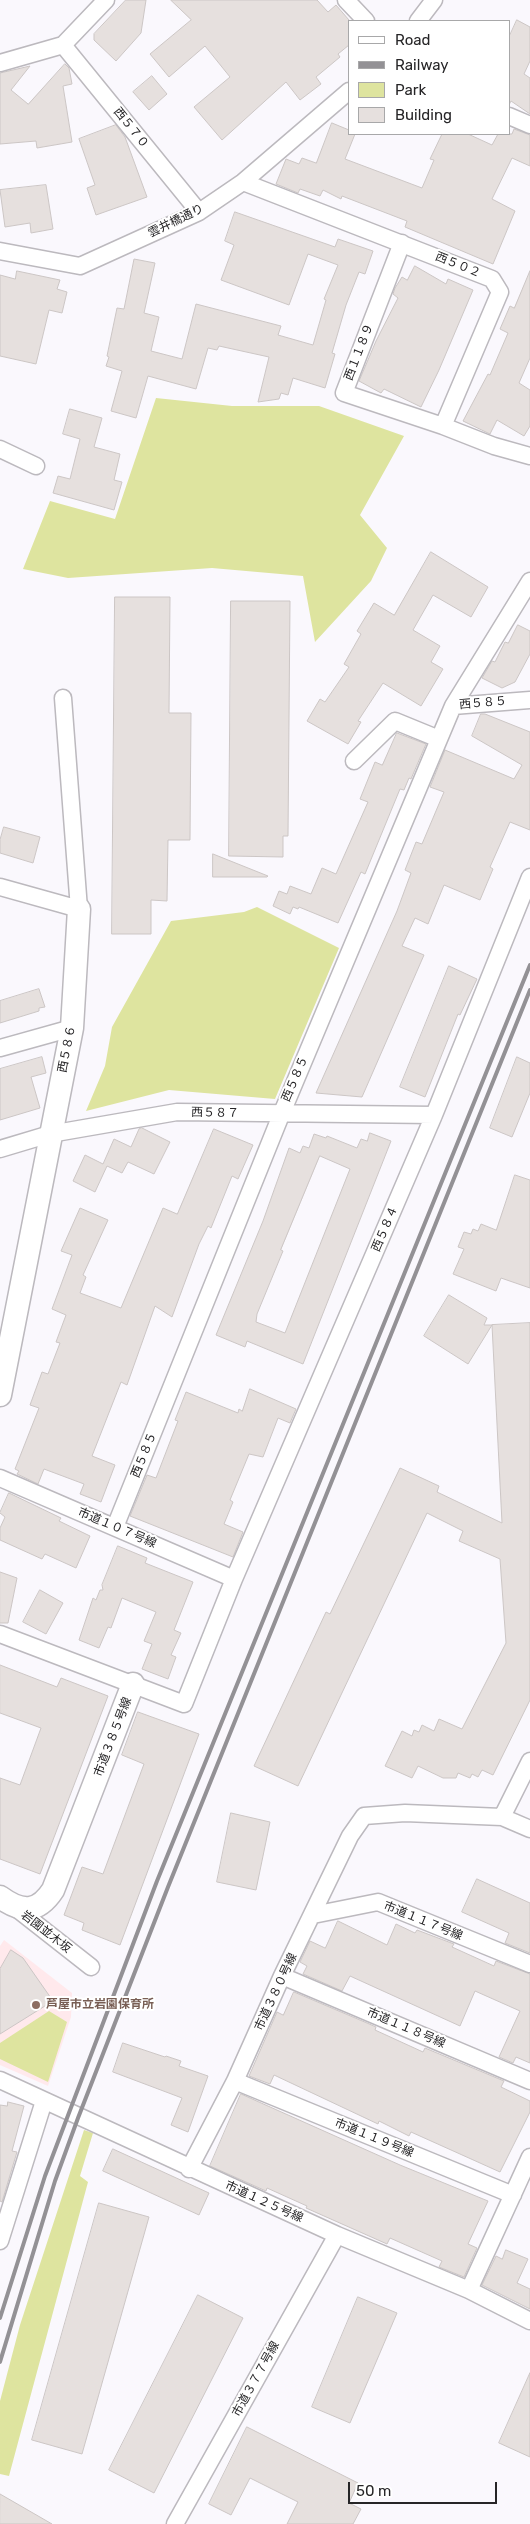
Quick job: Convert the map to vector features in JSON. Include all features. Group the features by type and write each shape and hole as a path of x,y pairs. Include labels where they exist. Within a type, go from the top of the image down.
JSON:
{"street":[{"path":"0,63 63,45 106,0"},
{"path":"346,0 365,20"},
{"path":"419,20 434,0"},
{"name":"西５７０","path":"63,45 198,212"},
{"name":"雲井橋通り","path":"0,251 80,266 198,212 243,182 348,92"},
{"path":"510,116 530,125"},
{"name":"西５０２","path":"243,182 492,279 500,292 443,426"},
{"name":"西１１８９","path":"402,243 344,393 443,426"},
{"path":"443,426 494,446 530,456"},
{"path":"0,449 36,466"},
{"path":"453,706 530,581"},
{"name":"西５８６","path":"0,1395 72,1028 79,910 63,698"},
{"name":"西５８５","path":"116,1527 280,1114 453,706 530,700"},
{"path":"354,760 395,721 439,738"},
{"name":"西５８４","path":"234,1578 434,1115 530,877"},
{"path":"0,887 79,910"},
{"path":"0,1048 72,1028"},
{"name":"西５８７","path":"0,1149 50,1134 177,1112 434,1115"},
{"name":"市道１０７号線","path":"0,1478 234,1578"},
{"name":"市道３８５号線","path":"5,1900 30,1909 45,1903 53,1890 133,1684 184,1704 234,1578"},
{"path":"0,1634 133,1684"},
{"path":"502,1817 530,1761"},
{"path":"502,1817 530,1788"},
{"name":"市道３８０号線","path":"189,2168 235,2081 282,1976 350,1836 364,1816 405,1813 502,1817"},
{"path":"502,1817 530,1829"},
{"name":"岩園並木坂","path":"5,1900 91,1968"},
{"name":"市道１１７号線","path":"313,1915 378,1902 530,1964"},
{"name":"市道１１８号線","path":"282,1976 530,2081"},
{"name":"市道１２５号線","path":"0,2080 337,2235 468,2290 530,2321"},
{"name":"市道１１９号線","path":"235,2081 513,2195"},
{"path":"0,2240 44,2101"},
{"path":"468,2290 530,2158"},
{"name":"市道３７７号線","path":"175,2524 337,2235"}],"shaded area":[{"name":"芦屋市立岩園保育所","path":"4,1940 72,1993 71,2017 48,2086 0,2065 0,1946"}],"green space":[{"path":"156,398 232,406 319,406 404,436 360,515 387,548 371,581 315,642 303,576 212,568 68,578 23,569 50,501 115,519"},
{"path":"257,907 339,948 275,1099 169,1090 86,1111 105,1066 112,1027 171,921 244,912"},
{"path":"49,2011 67,2022 48,2082 0,2059 0,2043"},
{"path":"84,2130 93,2133 80,2176 88,2182 9,2476 0,2474 0,2401 20,2325"}],"building":[{"path":"126,0 146,0 141,33 116,61 94,40 94,34"},
{"path":"171,0 317,0 328,12 336,5 349,20 348,46 338,54 340,57 316,77 321,84 300,100 286,82 222,140 194,107 230,77 205,46 169,77 150,54 191,20"},
{"path":"517,20 530,27 530,61 524,74 530,78 530,114 511,101 510,103 510,35"},
{"path":"65,64 69,68 72,84 63,86 72,142 37,148 36,141 0,144 0,73 30,66 11,90 28,104"},
{"path":"152,76 167,94 149,110 133,92"},
{"path":"332,123 348,130 348,135 355,135 345,159 422,188 434,160 430,159 442,135 470,135 492,145 497,135 510,135 514,129 530,135 530,166 512,158 492,199 515,211 493,264 405,227 407,221 342,196 341,199 323,190 320,196 300,189 298,193 276,184 286,159 299,164 302,158 316,163"},
{"path":"116,125 125,137 147,197 96,215 87,188 95,185 79,139"},
{"path":"46,185 53,229 31,233 30,223 5,227 0,190"},
{"path":"235,212 335,247 338,239 373,251 365,274 359,272 346,305 332,353 335,354 325,388 293,378 288,395 281,393 279,399 258,402 269,357 219,346 217,350 208,348 196,389 148,376 136,418 111,411 122,371 106,366 109,357 107,356 117,308 124,309 134,259 155,263 144,313 159,317 151,351 182,359 196,304 281,326 278,335 313,345 326,300 324,299 338,265 308,254 289,305 221,280 234,245 225,241"},
{"path":"415,266 446,284 448,279 473,290 421,407 384,389 381,393 359,381 376,341 398,298 393,294 395,288 402,277 407,280"},
{"path":"17,271 60,280 57,289 67,292 62,313 49,310 36,364 0,356 0,275 15,279"},
{"path":"530,271 530,358 519,383 530,390 530,426 524,436 497,420 490,434 463,421 488,374 490,375 508,333 500,329 510,306 514,308"},
{"path":"70,409 102,418 94,447 120,454 114,480 122,482 114,510 53,493 58,476 70,479 80,439 63,434"},
{"path":"431,552 488,587 471,617 433,595 413,630 440,646 431,662 443,669 421,706 383,683 358,721 361,722 348,744 307,721 320,699 325,702 349,667 344,664 361,634 357,631 374,603 394,615"},
{"path":"115,597 170,597 169,713 191,713 190,840 168,840 167,901 151,900 151,934 112,934"},
{"path":"231,601 290,601 288,836 283,836 283,857 229,856"},
{"path":"518,625 530,631 530,654 515,682 502,688 482,678 492,661 495,662 505,642 508,643"},
{"path":"481,714 530,732 530,830 510,822 490,867 493,869 480,900 444,885 428,924 415,918 402,946 424,955 362,1097 316,1093 397,911 411,873 405,870 416,842 422,844 444,792 430,787 445,750 514,779 522,765 472,736"},
{"path":"397,733 426,744 411,779 409,778 404,790 400,789 365,874 361,872 338,923 299,907 298,909 293,907 290,914 273,906 279,891 287,894 290,886 311,894 322,868 336,874 368,802 360,799 375,762 382,765"},
{"path":"4,827 40,837 33,863 0,853 0,840"},
{"path":"213,854 268,876 213,877"},
{"path":"449,966 477,979 460,1015 458,1014 425,1097 400,1087"},
{"path":"39,989 45,1007 39,1008 39,1011 0,1023 0,1001"},
{"path":"42,1057 46,1073 31,1077 40,1108 0,1120 0,1069"},
{"path":"517,1057 530,1063 530,1093 512,1137 490,1128"},
{"path":"142,1128 170,1142 154,1174 128,1162 122,1173 107,1166 95,1192 73,1181 85,1155 103,1164 114,1139 131,1147 139,1129"},
{"path":"214,1129 253,1145 238,1179 232,1176 211,1228 208,1226 199,1244 172,1317 155,1306 127,1385 121,1382 92,1456 115,1465 101,1502 80,1494 84,1484 44,1469 38,1484 17,1474 19,1471 15,1469 39,1408 30,1405 42,1372 48,1374 60,1343 56,1342 66,1315 52,1309 72,1255 61,1251 80,1208 108,1220 83,1275 86,1277 80,1293 121,1308 163,1208 177,1214"},
{"path":"370,1133 391,1141 303,1364 247,1341 245,1347 216,1335 263,1221 289,1148 300,1153 303,1146 309,1148 314,1134 326,1138 327,1136 357,1148 361,1139 367,1141","holes":["320,1156 350,1169 285,1333 256,1322 257,1314 283,1251 281,1250"]},
{"path":"515,1175 530,1180 530,1288 501,1278 496,1291 453,1274 464,1249 458,1247 464,1232 471,1234 473,1229 478,1231 481,1224 496,1230"},
{"path":"449,1295 487,1318 484,1325 492,1325 468,1364 424,1336"},
{"path":"530,1323 530,1700 493,1775 482,1770 478,1777 472,1774 470,1778 458,1773 456,1778 443,1778 418,1766 412,1778 385,1766 402,1731 412,1736 414,1730 419,1732 422,1725 434,1731 439,1719 462,1729 506,1643 500,1559 459,1541 463,1531 427,1513 298,1786 254,1766 326,1612 330,1614 400,1468 439,1486 437,1492 502,1523 492,1325"},
{"path":"250,1389 296,1409 290,1423 278,1418 263,1457 249,1454 230,1500 233,1502 224,1524 243,1532 233,1557 130,1516 147,1475 156,1478 178,1421 175,1420 186,1392 238,1413 239,1409 242,1411"},
{"path":"9,1493 61,1518 59,1521 90,1536 76,1568 45,1554 42,1559 0,1540 0,1528 5,1517 0,1513"},
{"path":"118,1546 147,1558 145,1563 193,1582 174,1630 181,1633 171,1655 176,1657 168,1679 142,1669 152,1644 144,1641 156,1612 122,1598 111,1628 108,1627 99,1648 79,1640 93,1598 96,1600 100,1590 103,1590 102,1585"},
{"path":"0,1572 17,1578 8,1623 0,1623"},
{"path":"40,1590 63,1603 46,1634 23,1622"},
{"path":"0,1665 57,1687 61,1678 108,1696 40,1874 0,1859 0,1778 20,1785 41,1728 0,1713"},
{"path":"138,1712 199,1734 120,1945 82,1930 84,1923 64,1915 82,1867 103,1874 144,1764 122,1755"},
{"path":"231,1813 270,1822 256,1890 217,1882"},
{"path":"477,1879 530,1903 530,1953 505,1943 509,1933 462,1912"},
{"path":"338,1921 387,1945 396,1924 415,1933 417,1930 454,1944 452,1947 494,1966 496,1961 530,1974 530,2063 516,2057 513,2063 499,2057 520,2011 475,1991 460,2026 350,1976 342,1991 303,1974 307,1966 300,1962 310,1941 325,1948"},
{"path":"11,1950 23,1958 53,2001 0,2034 0,1969"},
{"path":"294,1992 376,2027 375,2030 423,2052 425,2048 504,2081 501,2087 530,2101 530,2112 500,2172 411,2132 409,2136 379,2121 378,2124 274,2075 270,2084 249,2076 277,2012 283,2015"},
{"path":"123,2043 181,2061 179,2066 208,2076 188,2132 171,2125 182,2098 113,2072"},
{"path":"241,2094 400,2165 488,2201 468,2244 477,2248 464,2277 439,2267 442,2261 390,2238 387,2244 306,2208 307,2206 267,2188 266,2191 210,2166"},
{"path":"8,2102 24,2106 12,2151 17,2152 2,2202 0,2201 0,2105 7,2106"},
{"path":"113,2149 209,2193 199,2215 103,2171"},
{"path":"99,2203 149,2217 82,2454 32,2440"},
{"path":"506,2250 528,2259 517,2283 530,2289 530,2309 482,2285 496,2256 502,2259"},
{"path":"198,2295 243,2318 154,2493 109,2470"},
{"path":"358,2297 397,2313 350,2423 312,2407"},
{"path":"530,2373 530,2457 499,2443"},
{"path":"247,2427 358,2483 349,2503 361,2509 353,2524 287,2524 298,2502 250,2478 231,2515 209,2504"},
{"path":"0,2494 52,2524 0,2524"}],"railway":[{"path":"0,2318 45,2176 157,1881 530,965"},
{"path":"0,2362 55,2181 78,2118 168,1887 530,990"}],"place":[{"name":"芦屋市立岩園保育所","path":"36,2005"}]}
